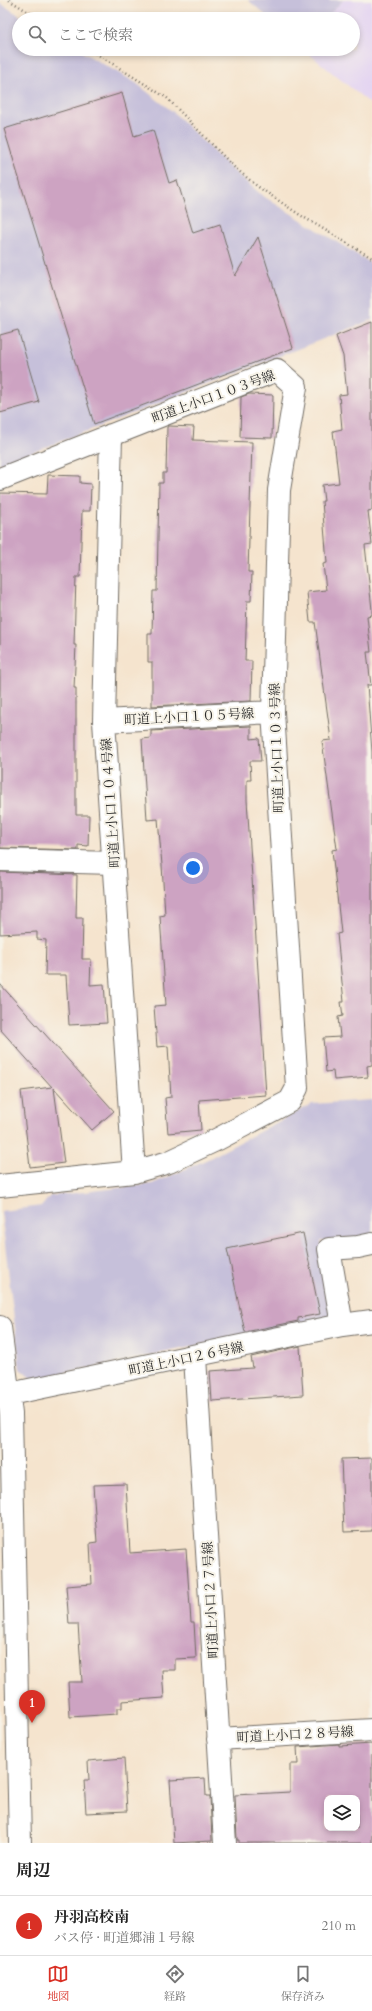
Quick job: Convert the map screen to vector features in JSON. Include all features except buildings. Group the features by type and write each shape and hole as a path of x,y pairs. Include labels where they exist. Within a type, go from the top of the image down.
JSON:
{"street":[{"name":"町道上小口１０３号線","path":"0,480 111,434 277,370 296,387 279,490 273,712 297,1088 290,1101 218,1139 169,1162 134,1172 0,1186"},
{"name":"町道上小口１０４号線","path":"111,434 104,721 134,1172"},
{"name":"町道上小口１０５号線","path":"104,721 273,712"},
{"path":"0,860 114,863"},
{"path":"342,1325 329,1249 358,1247 372,1244"},
{"name":"町道上小口２６号線","path":"4,1396 342,1325 372,1321"},
{"path":"0,1327 4,1396 20,1843"},
{"name":"町道上小口２７号線","path":"195,1357 225,1843"},
{"name":"町道上小口２８号線","path":"218,1738 372,1730"}],"path":[{"path":"9,0 29,12"},
{"path":"100,56 167,98 234,167 257,186 300,215 361,249 372,258"}],"shaded area":[{"path":"248,0 343,0 332,12 262,12"},
{"path":"343,0 372,0 372,105 312,56 360,56 360,12 332,12"},
{"path":"0,3 14,12 12,12 12,56 89,56 136,83 173,112 231,169 263,196 372,264 372,320 0,465"},
{"path":"372,1100 372,1238 321,1241 334,1317 33,1380 20,1369 1,1211 42,1206 50,1196 152,1184 208,1159 312,1104"}],"place":[{"name":"丹羽高校南","path":"32,1723"}]}
